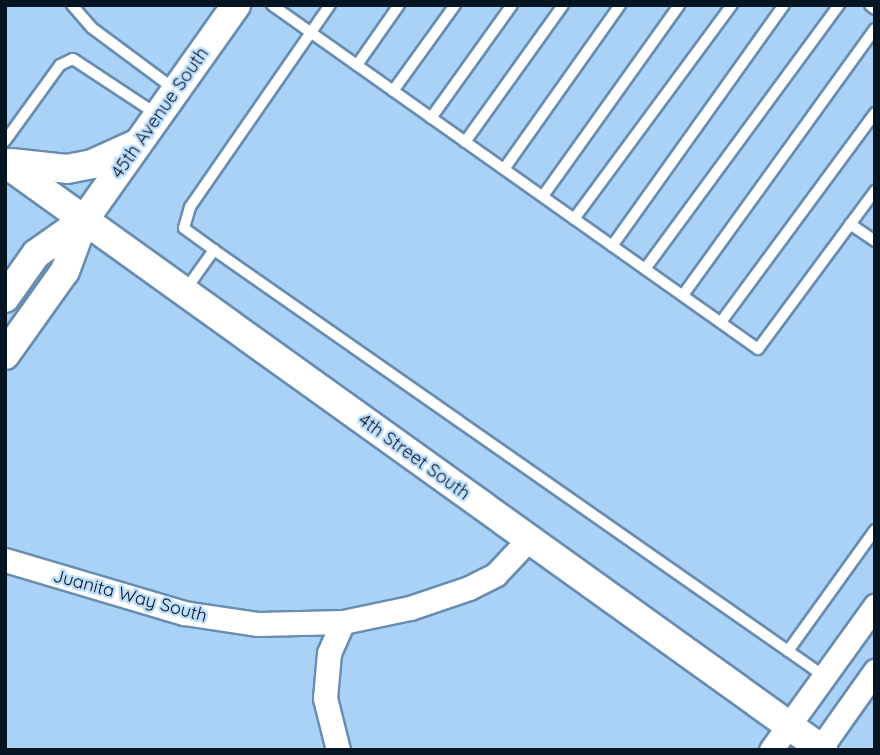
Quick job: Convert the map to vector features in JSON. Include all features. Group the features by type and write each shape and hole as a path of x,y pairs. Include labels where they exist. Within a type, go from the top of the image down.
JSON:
{"street":[{"name":"45th Avenue South","path":"5,355 65,271 84,220 236,5"},
{"path":"5,162 67,169 92,164 139,142"},
{"name":"4th Street South","path":"5,162 821,749"},
{"name":"45th Avenue South","path":"5,298 36,254 84,220"},
{"name":"Juanita Way South","path":"5,559 184,613 258,624 343,622 410,608 469,588 496,574 528,540"},
{"path":"771,750 875,606"},
{"path":"338,750 325,698 329,653 343,622"},
{"path":"821,749 873,677"}],"lane":[{"path":"72,5 92,28 176,90"},
{"path":"272,5 758,349 875,191"},
{"path":"330,5 190,207 184,228 824,676"},
{"path":"357,65 399,5"},
{"path":"393,91 455,5"},
{"path":"431,118 512,5"},
{"path":"465,142 564,5"},
{"path":"504,169 620,5"},
{"path":"543,197 679,5"},
{"path":"574,219 732,5"},
{"path":"612,246 784,5"},
{"path":"645,269 839,5"},
{"path":"870,5 875,9"},
{"path":"683,295 875,29"},
{"path":"5,141 60,65 73,59 158,115"},
{"path":"721,322 875,113"},
{"path":"850,224 875,241"},
{"path":"184,292 214,250"},
{"path":"788,651 875,530"}]}
